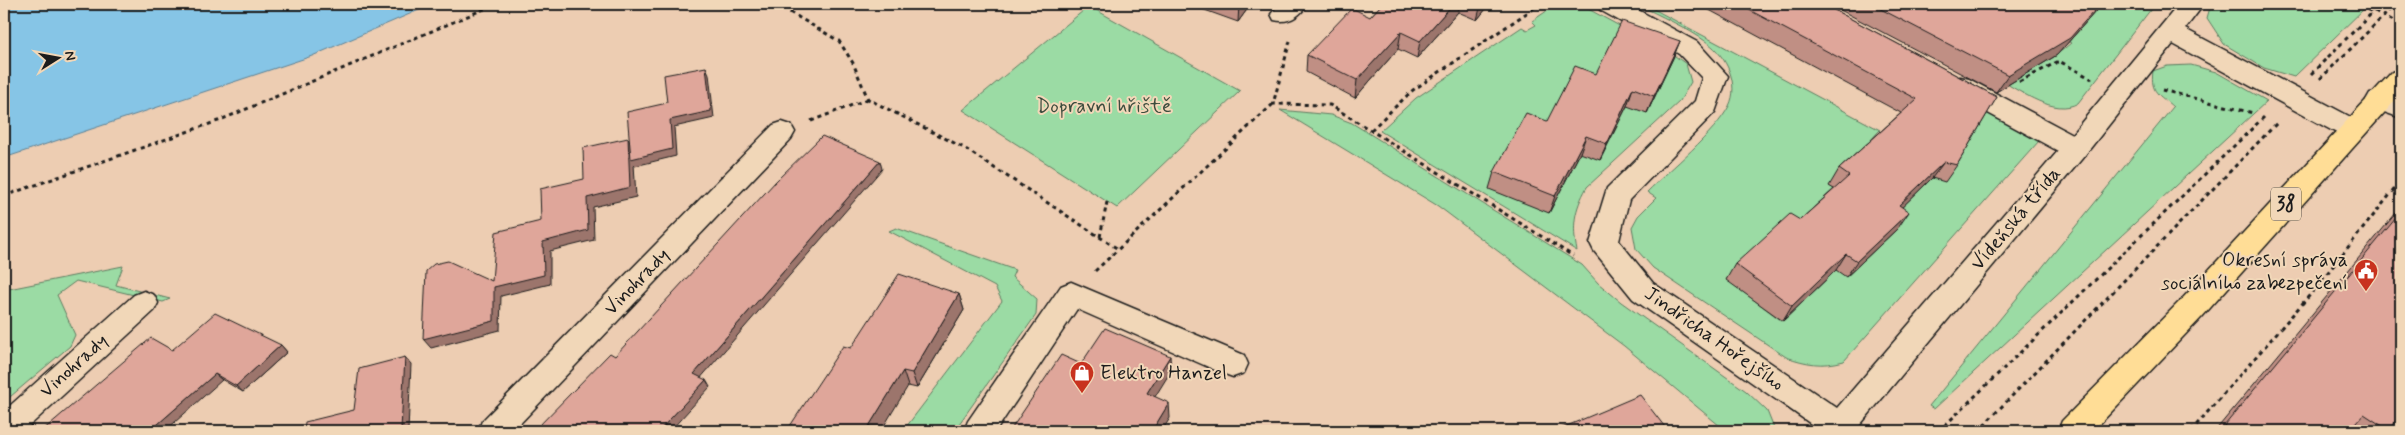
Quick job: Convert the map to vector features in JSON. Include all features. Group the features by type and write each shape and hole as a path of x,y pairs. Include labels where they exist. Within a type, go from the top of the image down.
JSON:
{"main road":[{"name":"38","path":"2072,431 2192,308 2353,130 2390,104 2401,78"}],"street":[{"path":"1604,243 1617,196 1706,105 1715,76 1688,48 1608,4"},
{"name":"Vídeňská třída","path":"1838,429 2076,148 2192,4"},
{"path":"2170,32 2353,130"},
{"path":"1936,74 2076,148"},
{"name":"Vinohrady","path":"492,431 782,132"},
{"name":"Jindřicha Hořejšího","path":"1604,243 1643,291 1838,429"},
{"path":"979,431 1071,294 1233,364"},
{"name":"Vinohrady","path":"4,430 144,303"}],"path":[{"path":"4,196 218,121 496,4"},
{"path":"776,4 839,40 853,63 868,98 964,148 1118,249"},
{"path":"1371,130 1413,90 1540,4"},
{"path":"2353,4 2401,25"},
{"path":"1978,431 2381,4"},
{"path":"1939,431 2197,184 2242,138 2294,98 2396,4"},
{"path":"1071,294 1273,104 1295,21 1290,9"},
{"path":"782,132 868,98"},
{"path":"1273,104 1330,105 1591,267 1604,243"},
{"path":"2191,431 2309,296 2401,181"},
{"path":"1100,237 1107,202"}],"green space":[{"path":"1557,4 1579,4 1675,56 1686,64 1691,82 1680,101 1587,187 1579,203 1575,218 1577,251 1380,131 1416,98 1522,27 1527,30 1536,25 1532,21"},
{"path":"1637,4 1644,4 1880,130 1829,186 1839,192 1726,279 1782,321 1888,221 1987,112 2039,141 1844,361 1815,364 1786,357 1653,268 1636,249 1632,227 1638,216 1656,198 1647,192 1714,127 1729,106 1733,89 1729,71 1715,49 1691,32"},
{"path":"2102,4 2155,4 2078,103 2059,107 2049,105 2001,81 2038,65 2063,50 2071,43 2064,39"},
{"path":"2211,4 2369,4 2294,77 2264,68 2224,44 2207,18"},
{"name":"Dopravní hřiště","path":"1089,6 1240,91 1117,208 963,110"},
{"path":"2191,65 2216,72 2267,101 1934,409 1929,406 2173,107 2154,89 2153,71 2167,66"},
{"path":"1280,110 1331,115 1352,123 1582,265 1598,283 1621,302 1746,391 1767,411 1775,431 1726,431 1624,346 1438,206"},
{"path":"896,228 1015,270 1012,277 1037,299 1036,315 954,431 903,431 1002,301 995,287 889,231"},
{"path":"123,266 116,285 170,299 163,302 76,281 57,295 75,335 70,346 4,402 4,290"}],"water":[{"path":"4,4 433,4 312,56 4,158"}],"building":[{"path":"1382,4 1453,4 1420,41 1401,32 1357,80 1307,55 1352,8 1370,17"},
{"path":"1738,4 1823,4 1997,97 1957,165 1944,162 1899,205 1909,212 1857,261 1846,254 1792,306 1735,264 1790,214 1800,220 1849,176 1839,169 1917,99"},
{"path":"1871,4 2100,4 2070,38 2008,75"},
{"path":"1622,21 1680,41 1654,96 1633,88 1607,144 1586,136 1555,196 1494,172 1526,113 1547,121 1575,66 1596,74"},
{"path":"706,67 711,111 670,120 672,149 631,159 627,112 667,103 664,75"},
{"path":"822,136 880,161 694,374 706,380 659,431 534,431 610,353 615,356 776,181"},
{"path":"628,138 630,187 587,198 588,230 543,242 544,275 494,287 494,321 423,339 426,271 434,264 448,261 492,281 496,232 541,221 540,189 584,179 583,148"},
{"name":"Okresní správa sociálního zabezpečení","path":"2401,212 2401,412 2390,431 2364,414 2349,431 2220,431"},
{"path":"899,274 959,294 912,373 903,371 866,431 775,431 779,426 788,429 843,346 851,348"},
{"path":"215,313 281,345 236,386 215,374 150,431 42,431 151,338 172,350"},
{"path":"1105,328 1170,356 1147,393 1169,403 1152,431 1010,431 1061,355 1081,364"},
{"path":"405,357 401,429 395,431 304,431 305,422 354,410 359,369"},
{"path":"1640,395 1668,431 1555,431"}],"place":[{"name":"Okresní správa sociálního zabezpečení","path":"2366,292"},
{"name":"Elektro Hanzel","path":"1082,394"}]}
